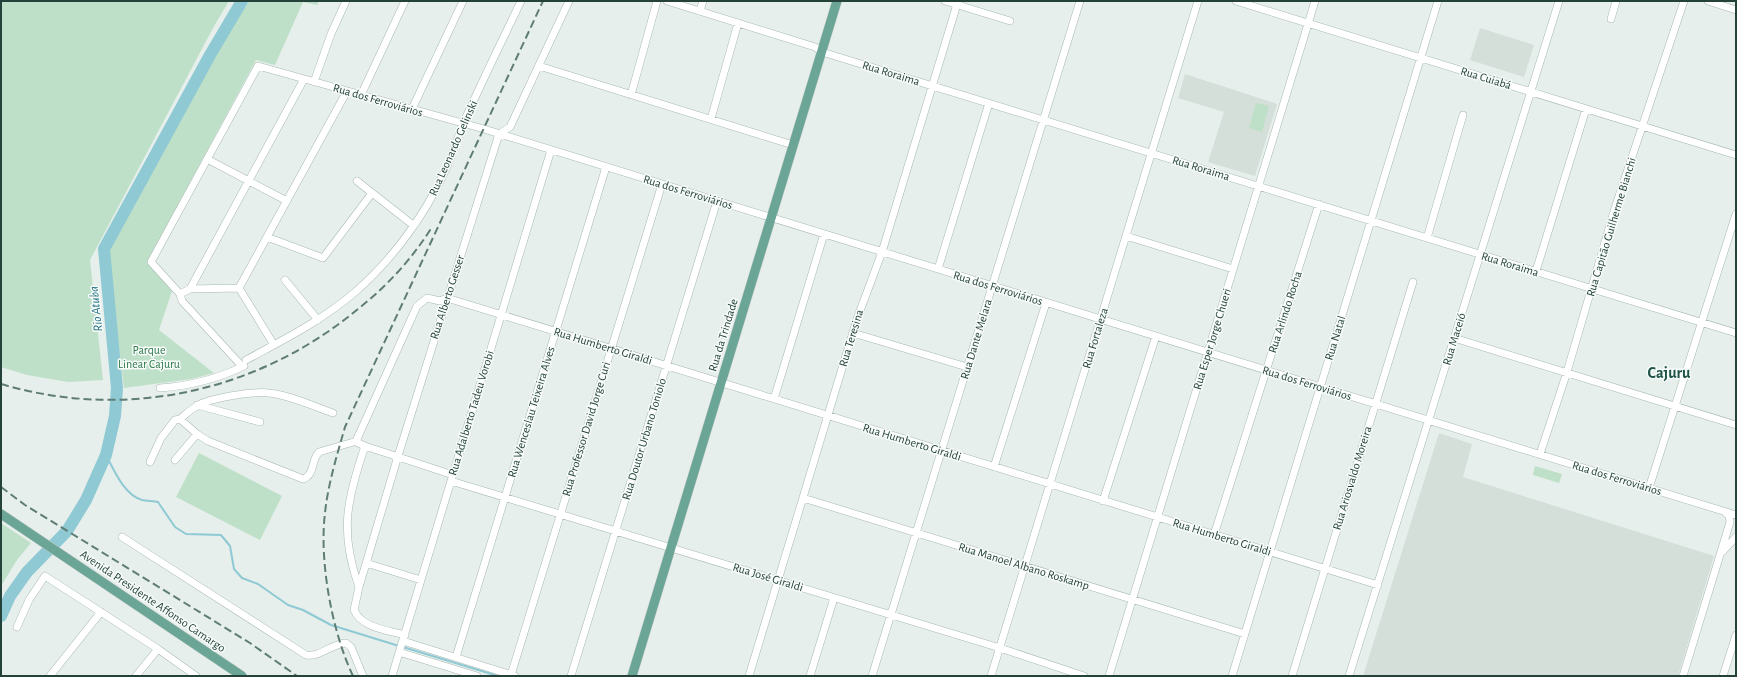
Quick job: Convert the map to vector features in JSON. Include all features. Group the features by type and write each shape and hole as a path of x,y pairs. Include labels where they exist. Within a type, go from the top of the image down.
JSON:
{"main road":[{"name":"Rua da Trindade","path":"632,676 838,1"},
{"name":"Avenida Presidente Affonso Camargo","path":"1,514 242,676"}],"street":[{"path":"314,82 331,34 346,1"},
{"path":"361,95 405,1"},
{"path":"412,109 463,1"},
{"name":"Rua Leonardo Gelinski","path":"160,388 181,386 217,377 318,320 365,283 388,257 430,200 444,174 463,124 521,1"},
{"name":"Rua Alberto Gesser","path":"404,638 364,623 356,614 354,607 359,587 398,456 499,134 510,127 569,1"},
{"path":"631,95 658,1"},
{"name":"Rua Roraima","path":"667,1 815,47 822,52 1736,333"},
{"path":"700,11 703,1"},
{"path":"945,1 958,3 1010,21"},
{"name":"Rua Dante Melara","path":"872,676 1080,1"},
{"name":"Rua Fortaleza","path":"991,676 1198,1"},
{"name":"Rua Cuiabá","path":"1236,1 1736,155"},
{"name":"Rua Esper Jorge Chueri","path":"1109,676 1315,1"},
{"name":"Rua Natal","path":"1232,676 1438,1"},
{"name":"Rua Maceió","path":"1349,676 1559,1"},
{"path":"1611,19 1616,1"},
{"name":"Rua Capitão Guilherme Bianchi","path":"1540,454 1567,372 1615,208 1684,1"},
{"path":"1708,1 1736,10"},
{"name":"Rua Teresina","path":"749,676 852,332 865,292 882,252 958,3"},
{"path":"711,120 738,23"},
{"name":"Rua dos Ferroviários","path":"207,159 258,66 499,134 1736,515"},
{"path":"539,66 794,145"},
{"path":"190,289 304,79"},
{"path":"239,288 347,91"},
{"path":"938,269 989,103"},
{"path":"1536,272 1586,109"},
{"path":"1427,238 1463,115"},
{"name":"Rua Adalberto Tadeu Vorobi","path":"392,676 551,150"},
{"path":"243,363 182,301 180,294 151,262 207,159 287,201"},
{"name":"Rua Wenceslau Teixeira Alves","path":"456,658 606,167"},
{"path":"357,181 413,225"},
{"name":"Rua Professor David Jorge Curi","path":"513,675 560,514 662,184"},
{"path":"267,236 323,258 372,193"},
{"name":"Rua Doutor Urbano Toniolo","path":"571,676 717,201"},
{"name":"Rua Arlindo Rocha","path":"1214,535 1319,204"},
{"path":"1649,488 1703,323 1736,214"},
{"path":"774,399 824,234"},
{"path":"1126,236 1234,269"},
{"path":"285,280 318,320"},
{"name":"Rua Ariosvaldo Moreira","path":"1292,676 1413,282"},
{"path":"180,294 190,289 239,288"},
{"path":"239,288 274,345"},
{"name":"Rua Humberto Giraldi","path":"357,441 418,306 427,298 440,301 447,298 1378,585"},
{"path":"994,467 1046,303"},
{"path":"852,332 967,367"},
{"path":"1103,501 1156,336"},
{"path":"1454,338 1736,425"},
{"path":"150,462 161,438 175,420 180,419 197,405 228,397 258,392 270,393 289,398 333,413"},
{"path":"197,405 260,422"},
{"path":"180,419 197,434 208,441 303,479 307,478 310,474 315,456 319,452 357,441"},
{"path":"175,460 197,434"},
{"name":"Rua José Giraldi","path":"357,441 365,446 398,456 452,478 505,497 1000,648 1084,676"},
{"path":"359,587 350,554 347,533 347,514 353,482 365,446"},
{"name":"Rua Manoel Albano Roskamp","path":"803,498 1245,634"},
{"path":"1683,676 1730,522 1729,516 1725,512"},
{"path":"122,537 306,655 314,656 329,647 346,643 351,647 363,676"},
{"path":"1721,553 1736,537"},
{"path":"366,563 421,580"},
{"path":"17,627 29,600 45,576 158,649 196,676"},
{"path":"810,676 834,598"},
{"path":"50,676 101,612"},
{"path":"1723,676 1733,652 1736,635"},
{"path":"404,638 456,658 513,675"},
{"path":"136,676 158,649"},
{"path":"399,652 452,672 477,676"}],"shaded area":[{"path":"1480,28 1534,45 1524,77 1470,60"},
{"path":"1185,74 1277,104 1255,176 1208,162 1224,112 1178,98"},
{"path":"1439,433 1472,444 1463,477 1714,556 1678,676 1363,676"}],"green space":[{"path":"1,1 229,1 213,28 90,260 103,380 68,382 27,375 1,367"},
{"name":"Parque Linear Cajuru","path":"249,1 319,1 317,5 303,2 275,65 256,60 147,262 172,291 159,330 214,373 191,379 124,388 107,253 217,50"},
{"path":"1256,103 1269,106 1262,132 1249,128"},
{"path":"199,453 282,496 260,540 176,497"},
{"path":"1535,466 1562,474 1559,483 1533,475"},
{"path":"1,523 31,543 17,560 1,586"}],"waterway":[{"name":"Rio Atuba","path":"1,616 10,596 27,572 67,531 86,500 106,455 115,416 117,388 104,249 210,55 242,1"},
{"path":"106,455 116,475 125,488 130,493 142,500 158,502 175,527 186,534 221,535 230,546 234,569 242,578 258,584 288,605 303,610 331,625 399,646"},
{"path":"403,647 498,676"}],"railway":[{"path":"353,676 333,618 324,553 326,502 339,448 345,427 543,1"},
{"path":"1,384 48,395 95,400 143,398 189,392 234,379 278,361 319,338 358,309 379,291 398,271 416,250 432,227"},
{"path":"1,487 25,505 250,643 297,676"}],"district":[{"name":"Cajuru","path":"1669,372"}]}
